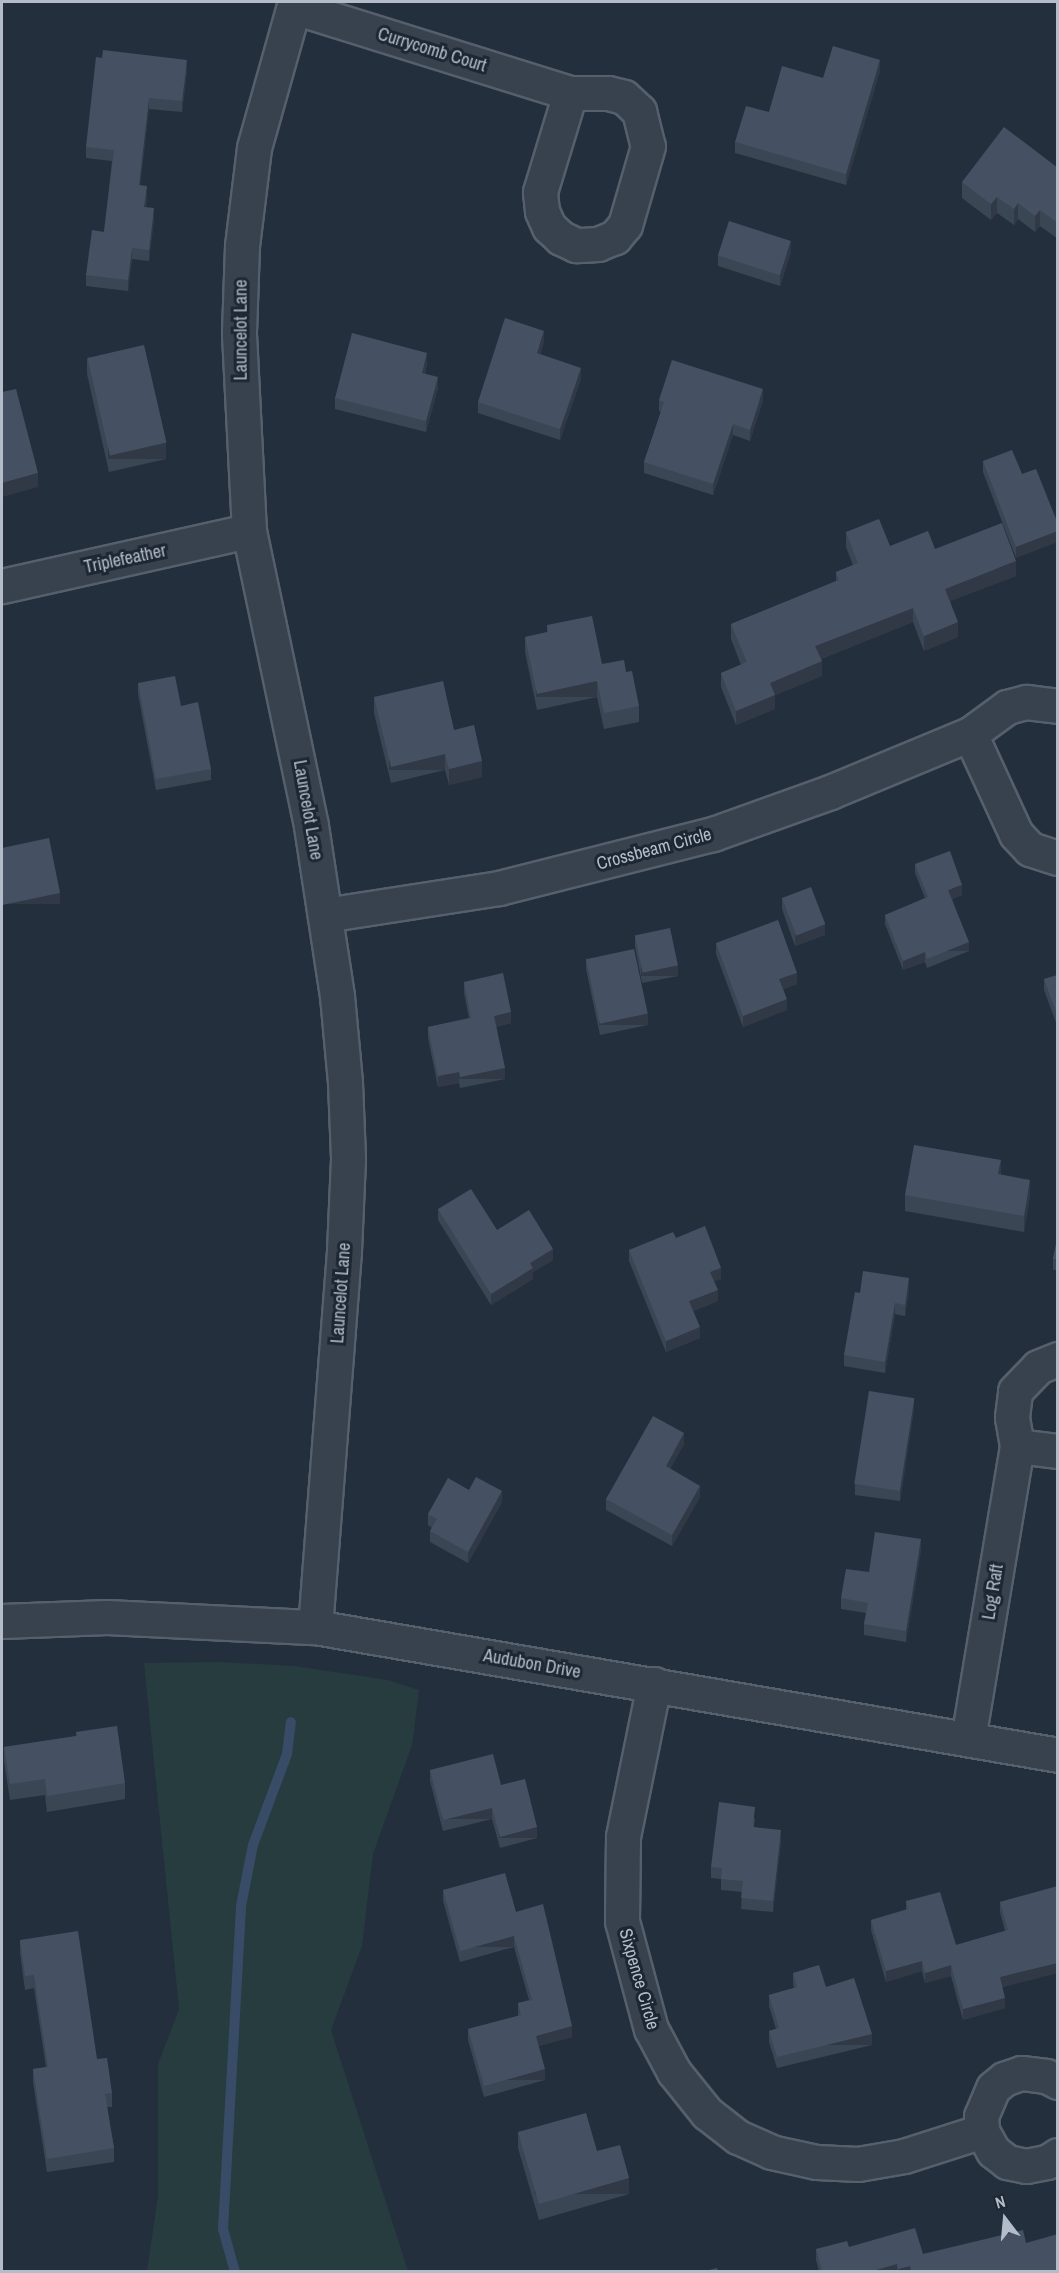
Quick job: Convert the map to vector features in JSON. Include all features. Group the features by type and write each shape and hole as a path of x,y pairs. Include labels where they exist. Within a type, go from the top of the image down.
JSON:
{"street":[{"name":"Currycomb Court","path":"294,4 570,93 608,93 624,98 639,111 647,128 648,146 625,225 615,237 598,244 576,245 561,238 549,227 542,211 540,192 570,93"},
{"name":"Launcelot Lane","path":"294,4 254,148 242,246 239,334 249,531 296,742 326,915 337,996 348,1159 315,1627"},
{"name":"Triplefeather","path":"2,586 249,531"},
{"name":"Crossbeam Circle","path":"326,915 499,888 713,834 830,792 970,734 1007,707 1026,702 1058,706"},
{"path":"970,734 1016,834 1030,849 1058,858"},
{"name":"Log Raft","path":"968,1739 1017,1446 1012,1417 1015,1391 1038,1367 1058,1359"},
{"path":"1017,1446 1058,1451"},
{"name":"Audubon Drive","path":"2,1621 107,1617 315,1627 1058,1755"},
{"name":"Sixpence Circle","path":"654,1684 623,1837 622,1921 651,2029 674,2072 707,2114 738,2137 771,2152 818,2163 858,2164 904,2156 982,2131"},
{"path":"1058,2082 1046,2076 1021,2073 1004,2079 984,2102 982,2131 993,2151 1007,2162 1026,2166 1047,2162 1058,2155"}],"green space":[{"path":"220,1662 294,1666 388,1680 419,1690 412,1745 373,1854 362,1946 331,2030 408,2271 147,2271 158,2196 158,2064 179,2009 144,1663"}],"building":[{"path":"833,46 880,60 846,174 735,142 746,106 769,112 782,66 823,78"},
{"path":"103,50 187,60 182,101 149,98 139,185 147,186 144,207 154,208 149,250 132,248 128,280 86,275 92,230 104,232 114,150 86,147 96,57 102,58"},
{"path":"1004,127 1058,168 1058,223 1040,210 1035,216 1018,203 1014,209 997,197 991,204 962,182"},
{"path":"729,221 791,241 780,275 718,255"},
{"path":"505,318 544,331 537,353 581,368 560,429 478,402"},
{"path":"352,333 427,353 422,373 438,377 426,421 335,398"},
{"path":"144,345 166,442 110,455 87,358"},
{"path":"672,360 763,389 750,430 733,424 713,484 644,462 664,402 659,400"},
{"path":"16,389 38,473 2,483 2,392"},
{"path":"1012,450 1022,474 1036,469 1058,524 1058,531 1016,547 983,461"},
{"path":"879,519 890,546 928,531 935,549 1002,523 1016,561 945,589 958,622 924,636 913,608 815,646 822,661 770,683 775,695 736,711 721,673 747,662 731,624 839,580 836,572 858,563 846,532"},
{"path":"592,616 602,664 624,660 626,672 632,671 639,706 604,713 597,681 537,694 525,637 548,632 547,625"},
{"path":"175,676 181,706 198,702 211,769 156,779 138,683"},
{"path":"443,681 454,730 474,725 482,761 449,769 445,754 391,767 374,697"},
{"path":"49,838 60,893 2,905 2,848"},
{"path":"950,851 962,885 948,890 969,942 927,959 925,952 903,961 885,915 928,897 915,864"},
{"path":"811,887 825,924 796,935 782,898"},
{"path":"778,920 797,973 779,979 787,999 743,1016 716,943"},
{"path":"670,928 678,965 643,973 635,935"},
{"path":"634,949 648,1014 600,1024 586,959"},
{"path":"503,973 511,1012 494,1016 505,1068 460,1077 459,1072 438,1076 428,1027 471,1018 464,982"},
{"path":"1058,975 1058,1017 1044,979"},
{"path":"914,1145 1001,1160 998,1174 1030,1180 1024,1216 905,1195"},
{"path":"471,1189 497,1230 529,1210 553,1249 530,1263 533,1268 491,1294 438,1209"},
{"path":"705,1226 721,1268 710,1272 718,1290 689,1301 700,1327 666,1341 629,1250 673,1232 676,1238"},
{"path":"1058,1234 1058,1259 1053,1259"},
{"path":"863,1271 909,1278 905,1305 895,1303 885,1362 844,1355 855,1292 860,1293"},
{"path":"869,1391 914,1398 900,1491 854,1484"},
{"path":"653,1416 684,1433 666,1466 700,1486 672,1535 606,1499"},
{"path":"476,1477 502,1491 468,1552 430,1531 437,1519 428,1514 448,1478 469,1490"},
{"path":"875,1532 921,1539 906,1631 864,1624 868,1603 841,1598 846,1569 869,1572"},
{"path":"117,1726 125,1783 47,1796 45,1779 10,1784 4,1747 77,1736 76,1732"},
{"path":"493,1754 501,1785 525,1779 537,1827 500,1837 492,1808 443,1820 430,1770"},
{"path":"719,1802 755,1807 753,1827 781,1830 773,1901 741,1898 743,1881 721,1879 722,1868 711,1867"},
{"path":"505,1873 516,1912 543,1904 572,2026 536,2036 545,2069 484,2086 468,2029 521,2015 518,2003 532,2000 514,1936 460,1951 443,1890"},
{"path":"1058,1886 1058,1963 1000,1977 1005,1998 963,2009 951,1965 925,1973 922,1961 886,1971 871,1920 908,1909 906,1901 940,1892 956,1945 1008,1930 1000,1902"},
{"path":"78,1931 97,2059 107,2058 112,2093 105,2094 114,2148 47,2159 33,2069 48,2067 34,1975 25,1976 20,1940"},
{"path":"819,1965 826,1987 854,1978 872,2034 777,2057 769,2031 779,2028 769,1995 797,1987 793,1973"},
{"path":"586,2113 597,2151 620,2145 629,2178 539,2204 518,2132"},
{"path":"915,2228 923,2254 1023,2230 1026,2243 1058,2234 1058,2271 912,2271 910,2266 898,2269 897,2264 872,2271 822,2271 816,2249 847,2241 849,2247"}],"waterway":[{"path":"235,2272 223,2229 241,1906 253,1845 287,1754 291,1722"}]}
